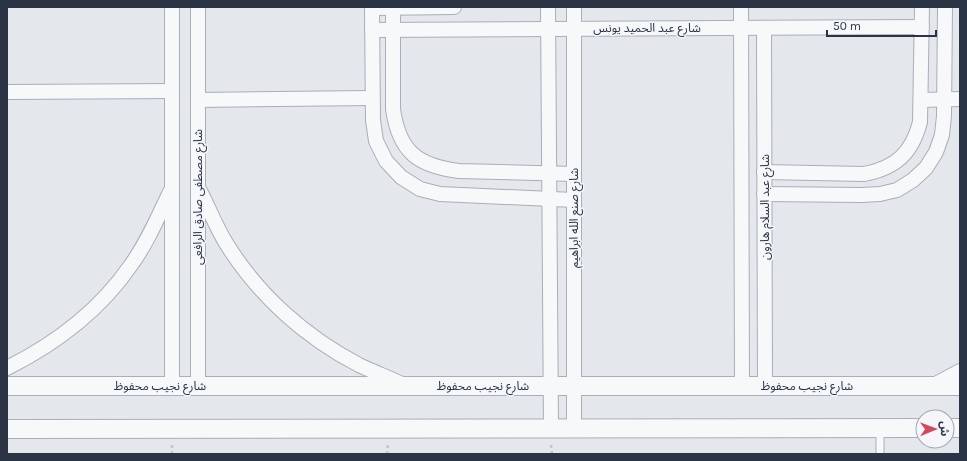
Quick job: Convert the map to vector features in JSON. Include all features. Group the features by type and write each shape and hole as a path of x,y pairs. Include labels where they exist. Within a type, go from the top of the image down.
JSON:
{"street":[{"path":"172,7 172,386"},
{"name":"شارع مصطفى صادق الرافعى","path":"198,7 198,386"},
{"path":"454,7 372,7 373,120 376,141 386,161 401,177 420,189 440,194 574,200"},
{"path":"393,7 394,110 396,126 402,141 413,154 426,164 442,169 459,171 574,174"},
{"name":"شارع صنع الله ابراهيم","path":"548,7 551,428"},
{"name":"شارع صنع الله ابراهيم","path":"574,7 574,428"},
{"name":"شارع عبد السلام هارون","path":"741,7 742,386"},
{"path":"764,172 864,174 878,171 890,166 901,158 910,147 920,122 922,7"},
{"path":"764,194 880,194 897,190 913,180 926,168 936,152 942,135 945,7"},
{"name":"شارع عبد الحميد يونس","path":"372,30 922,27"},
{"name":"شارع عبد السلام هارون","path":"764,28 765,386"},
{"path":"7,92 172,92"},
{"path":"198,100 372,98"},
{"path":"920,100 960,99"},
{"path":"7,368 28,358 57,338 85,317 110,293 135,259 149,235 172,188"},
{"path":"198,188 225,242 246,273 270,300 298,325 328,346 359,364 408,386"},
{"path":"931,386 960,371"},
{"name":"شارع نجيب محفوظ","path":"7,386 960,386"},
{"path":"7,429 915,428"}],"lane":[{"path":"880,428 880,454"}]}
